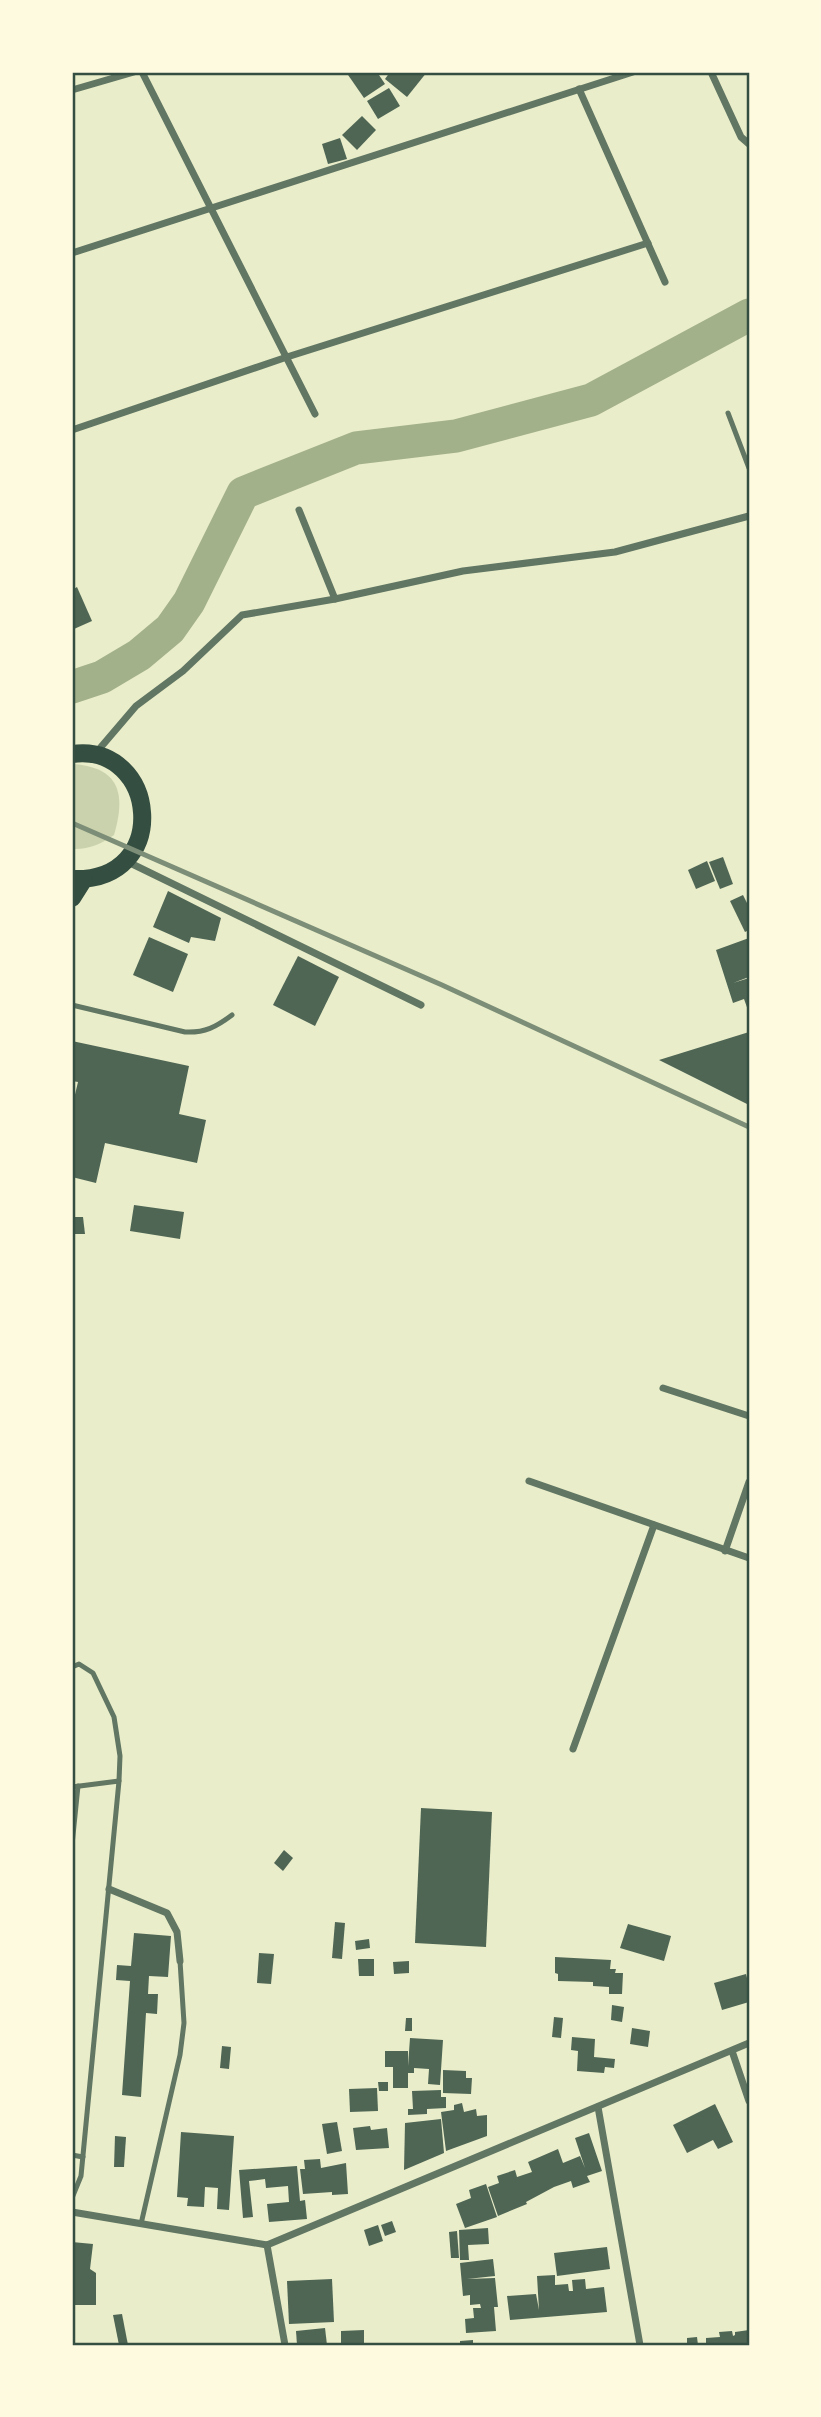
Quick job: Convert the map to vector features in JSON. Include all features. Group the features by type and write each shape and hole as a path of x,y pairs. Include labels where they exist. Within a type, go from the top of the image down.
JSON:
{"main road":[{"path":"72,898 78,879 110,872 135,852 143,818 142,804 134,784 120,767 79,752"}],"street":[{"path":"72,90 134,72"},
{"path":"142,72 315,414"},
{"path":"72,253 633,72"},
{"path":"711,72 741,137 749,144"},
{"path":"579,89 665,282"},
{"path":"72,429 287,357 648,243"},
{"path":"299,510 335,598"},
{"path":"79,752 183,671 242,615 463,571 615,552 749,516"},
{"path":"125,860 421,1005"},
{"path":"663,1388 749,1416"},
{"path":"529,1481 749,1558"},
{"path":"724,1551 749,1482"},
{"path":"573,1749 654,1525"},
{"path":"109,1889 167,1913 177,1932 180,1961"},
{"path":"72,2212 267,2245 749,2043"},
{"path":"732,2050 749,2101"},
{"path":"598,2107 640,2345"},
{"path":"267,2245 285,2345"}],"lane":[{"path":"728,413 749,468"},
{"path":"72,1005 199,1033 213,1029 232,1015"},
{"path":"72,1667 79,1664 93,1673 114,1717 120,1756 81,2176 72,2198"},
{"path":"72,1845 75,1787 119,1781"},
{"path":"141,2224 180,2055 184,2023 180,1961"},
{"path":"72,2155 83,2157"}],"green space":[{"path":"72,764 88,766 110,777 119,795 119,807 114,835 99,844 72,849"}],"building":[{"path":"346,72 377,72 385,84 364,98"},
{"path":"390,72 427,72 407,97 385,79"},
{"path":"389,88 400,106 378,119 367,101"},
{"path":"362,116 376,130 357,150 342,135"},
{"path":"340,138 347,159 328,164 322,144"},
{"path":"77,587 92,621 74,629 72,590"},
{"path":"723,857 733,884 720,889 709,862"},
{"path":"707,861 715,881 696,889 688,870"},
{"path":"168,891 221,918 215,941 191,937 189,943 153,927"},
{"path":"743,895 749,907 749,930 745,932 730,901"},
{"path":"149,937 188,954 173,992 133,975"},
{"path":"749,938 749,977 733,983 749,978 749,1013 744,999 733,1003 716,950"},
{"path":"298,956 339,977 315,1026 273,1005"},
{"path":"749,1032 749,1105 659,1060"},
{"path":"72,1041 189,1066 179,1114 206,1120 197,1163 105,1143 96,1183 72,1177 72,1107 78,1082 72,1081"},
{"path":"134,1205 184,1212 180,1239 130,1231"},
{"path":"72,1217 83,1217 85,1234 72,1234"},
{"path":"421,1808 492,1812 486,1947 415,1943"},
{"path":"284,1850 293,1858 283,1871 274,1863"},
{"path":"335,1922 345,1923 342,1959 332,1958"},
{"path":"628,1924 671,1936 664,1961 620,1948"},
{"path":"134,1933 171,1936 168,1977 149,1976 148,1994 158,1994 157,2014 146,2013 141,2097 122,2095 130,1981 116,1980 117,1965 131,1966"},
{"path":"369,1939 370,1948 356,1950 355,1941"},
{"path":"259,1953 274,1954 271,1984 257,1983"},
{"path":"555,1957 611,1960 610,1969 616,1969 615,1973 623,1973 622,1994 609,1994 609,1987 593,1986 593,1982 558,1981"},
{"path":"358,1959 374,1959 374,1976 359,1976"},
{"path":"409,1961 409,1973 394,1974 393,1962"},
{"path":"746,1974 749,2002 722,2010 714,1983"},
{"path":"612,2005 624,2007 622,2022 611,2020"},
{"path":"554,2017 563,2018 561,2038 552,2037"},
{"path":"406,2018 412,2018 412,2031 405,2031"},
{"path":"632,2028 650,2031 648,2047 630,2044"},
{"path":"572,2037 595,2039 594,2057 615,2059 614,2068 605,2067 604,2073 577,2071 578,2051 571,2050"},
{"path":"410,2038 443,2040 440,2085 428,2084 429,2069 414,2068 414,2073 408,2073 408,2088 393,2088 393,2067 385,2067 385,2051 408,2051 408,2066"},
{"path":"222,2046 231,2047 229,2069 220,2068"},
{"path":"443,2070 466,2071 466,2078 472,2078 471,2094 443,2093"},
{"path":"378,2082 388,2082 388,2091 379,2091"},
{"path":"377,2088 378,2111 350,2112 349,2089"},
{"path":"441,2090 441,2097 446,2097 446,2108 427,2109 427,2114 408,2115 408,2109 413,2109 412,2091"},
{"path":"462,2103 464,2112 476,2109 477,2116 487,2115 487,2136 446,2151 441,2112 454,2110 454,2105"},
{"path":"715,2104 733,2142 718,2149 713,2140 687,2153 673,2125"},
{"path":"441,2119 444,2153 404,2170 405,2123"},
{"path":"337,2122 342,2151 327,2154 322,2124"},
{"path":"370,2126 371,2130 387,2128 389,2148 356,2150 353,2128"},
{"path":"181,2132 234,2136 229,2210 217,2209 218,2188 205,2187 204,2207 187,2206 188,2198 177,2197"},
{"path":"589,2133 602,2171 587,2176 590,2182 573,2188 571,2181 554,2187 526,2202 527,2204 498,2216 488,2187 499,2183 497,2176 515,2170 517,2177 532,2172 528,2162 558,2149 563,2163 580,2156 585,2168 575,2138"},
{"path":"115,2136 126,2137 124,2167 114,2167"},
{"path":"320,2159 321,2168 346,2163 348,2194 303,2194 300,2169 305,2169 304,2160"},
{"path":"297,2166 300,2201 305,2200 307,2219 269,2222 267,2204 289,2202 288,2186 266,2188 265,2179 249,2181 253,2217 243,2218 239,2170"},
{"path":"486,2184 497,2217 465,2228 456,2204 471,2198 469,2190"},
{"path":"392,2221 396,2232 385,2236 381,2225"},
{"path":"378,2225 383,2241 369,2246 364,2230"},
{"path":"488,2228 489,2244 468,2245 469,2260 460,2260 459,2230"},
{"path":"457,2231 459,2258 451,2258 449,2232"},
{"path":"72,2242 93,2244 90,2269 96,2273 96,2305 72,2305"},
{"path":"607,2247 610,2269 557,2276 554,2253"},
{"path":"493,2259 495,2276 467,2279 495,2278 498,2307 494,2307 496,2331 466,2333 465,2319 474,2318 473,2308 481,2308 480,2304 470,2305 470,2295 463,2296 460,2263"},
{"path":"555,2275 555,2285 568,2284 569,2291 573,2291 572,2280 585,2279 586,2289 604,2287 607,2312 510,2320 507,2296 536,2294 539,2310 537,2276"},
{"path":"332,2279 334,2322 289,2324 287,2281"},
{"path":"122,2314 128,2345 119,2345 113,2315"},
{"path":"325,2328 327,2345 297,2345 296,2331"},
{"path":"364,2330 364,2345 341,2345 341,2331"},
{"path":"749,2330 749,2345 706,2345 706,2338 720,2337 719,2332 732,2331 733,2336 735,2332"},
{"path":"697,2337 698,2345 687,2345 687,2338"},
{"path":"473,2340 473,2345 460,2345 460,2341"}],"waterway":[{"path":"72,687 102,677 139,655 170,629 189,602 243,493 356,448 456,436 591,400 749,315"}],"railway":[{"path":"72,823 442,985 749,1127"}]}
